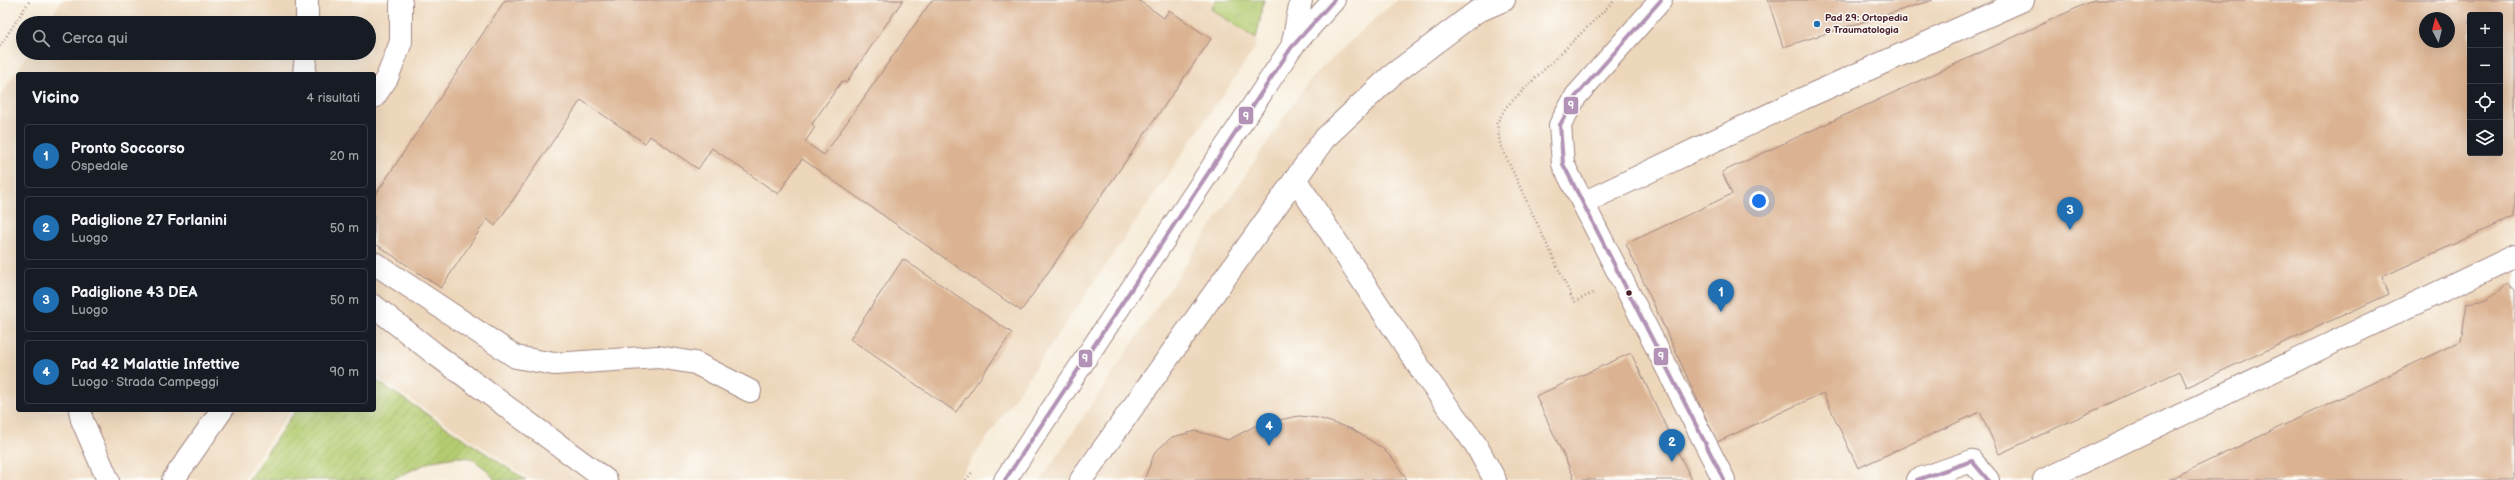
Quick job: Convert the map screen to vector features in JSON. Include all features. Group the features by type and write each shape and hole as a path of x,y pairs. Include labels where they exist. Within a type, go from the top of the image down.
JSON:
{"street":[{"path":"307,0 307,16"},
{"path":"1291,48 1301,0"},
{"path":"1005,480 1291,48 1334,0"},
{"path":"1081,480 1324,139 1392,76 1476,12 1504,0"},
{"path":"1661,0 1576,96 1560,125 1563,164 1724,480"},
{"path":"1583,204 1802,99 2023,0"},
{"path":"376,94 387,78 401,42 405,1"},
{"path":"304,72 305,60"},
{"path":"1295,179 1426,377 1476,445 1495,480"},
{"path":"2044,480 2515,256"},
{"path":"376,264 516,357 554,364 658,357 695,364 750,391"},
{"path":"376,308 435,354 606,480"},
{"path":"80,412 82,420 108,480"},
{"path":"174,480 221,412"},
{"path":"1918,480 1972,461 1988,480"}],"path":[{"path":"20,16 30,0"},
{"path":"0,46 16,21"}],"shaded area":[{"path":"62,0 1264,0 1255,48 958,480 532,480 376,376 376,72 16,72 16,412 290,412 242,480 0,480 0,97 24,60 376,60 376,16 52,16"},
{"path":"1398,0 2515,0 2515,480 1041,480 1309,80 1380,14"}],"green space":[{"path":"1216,0 1264,0 1256,39 1211,9"},
{"path":"376,380 526,480 495,480 486,469 471,458 456,457 432,461 390,480 248,480 295,412 376,412"}],"building":[{"path":"505,0 903,0 846,83 842,81 812,124 815,127 805,142 824,155 932,0 1138,0 1164,18 1169,10 1211,39 1021,311 802,159 778,194 712,148 698,169 650,136 645,143 581,100 495,226 487,219 441,288 376,244 376,194"},
{"name":"Pad 29: Ortopedia e Traumatologia","path":"1768,0 1933,0 1783,47"},
{"path":"2094,0 2515,0 2515,216 2382,277 2389,294 2187,387 2180,371 1999,454 1980,412 1858,468 1823,393 1717,442 1626,244 1732,194 1722,172"},
{"path":"903,259 1012,333 956,412 850,339"},
{"path":"2507,283 2515,289 2515,480 2168,480 2461,341 2467,303 2486,300 2497,293"},
{"path":"1631,353 1692,480 1575,480 1536,396"},
{"path":"1299,416 1318,418 1352,429 1382,448 1394,460 1407,480 1144,480 1155,452 1172,437 1196,431 1228,440 1259,424"}],"transit line":[{"name":"9","path":"1005,480 1291,48 1334,0"},
{"name":"9","path":"1661,0 1576,96 1560,125 1563,164 1724,480"},
{"name":"9","path":"1917,480 1972,461 1988,480"}],"place":[{"name":"Pad 29: Ortopedia e Traumatologia","path":"1817,24"},
{"name":"Padiglione 43 DEA","path":"2070,230"},
{"name":"Pronto Soccorso","path":"1721,312"},
{"name":"Pad 42 Malattie Infettive","path":"1269,446"},
{"name":"Padiglione 27 Forlanini","path":"1672,462"}]}
